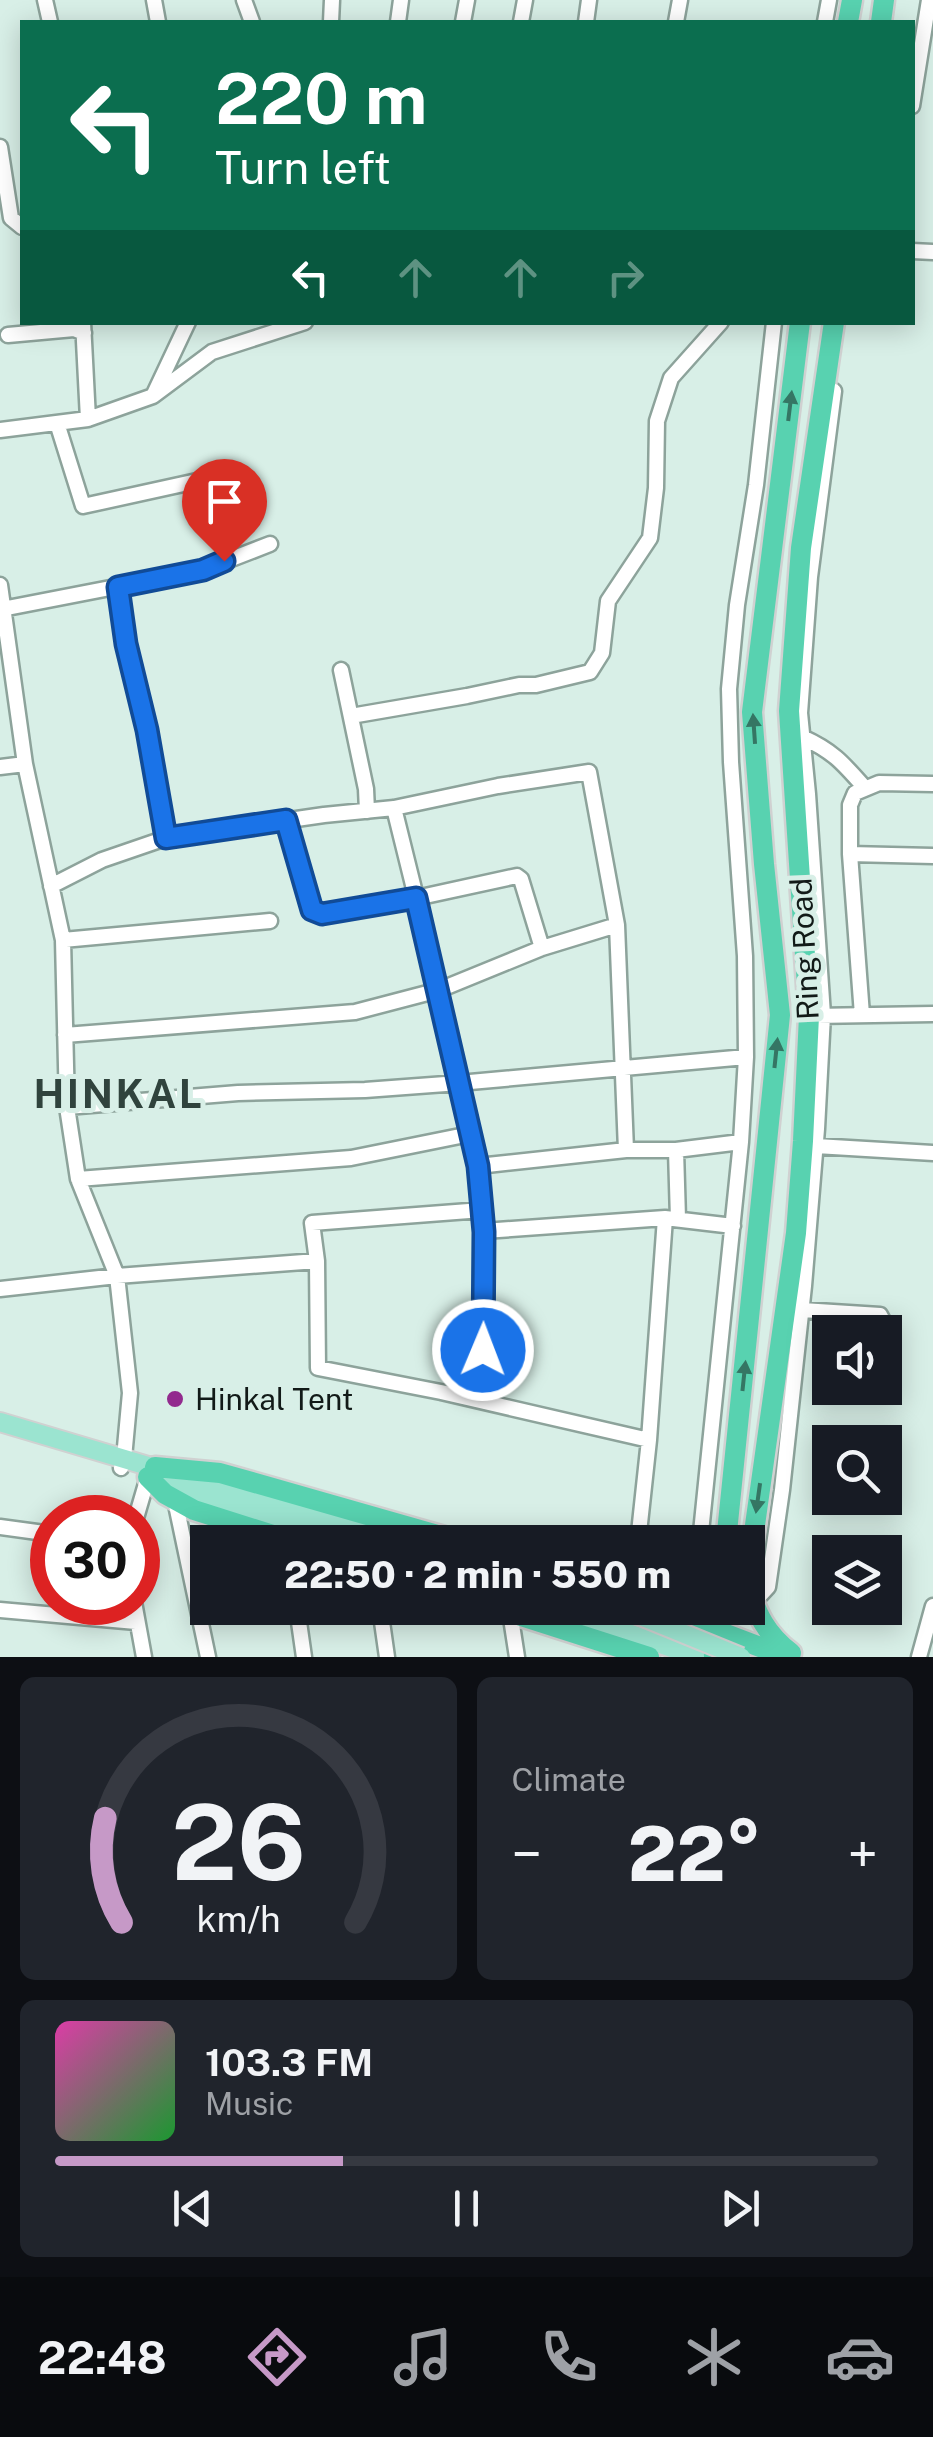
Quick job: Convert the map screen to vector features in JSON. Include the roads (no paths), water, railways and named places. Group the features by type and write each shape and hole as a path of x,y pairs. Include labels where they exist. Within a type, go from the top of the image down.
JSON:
{"highway":[{"name":"Ring Road","path":"728,1525 780,1015 752,712 800,325"},
{"name":"Ring Road","path":"755,1525 796,1233 816,1016 789,712 801,548 834,325"},
{"path":"152,1472 170,1497 194,1510 239,1525"},
{"path":"152,1472 220,1473 402,1525"},
{"path":"550,1625 649,1657"},
{"path":"706,1625 742,1651 786,1657"},
{"path":"714,1625 714,1657"},
{"path":"742,1651 745,1625"},
{"path":"763,1625 796,1657"}],"main road":[{"path":"0,1422 302,1525"},
{"path":"0,1431 122,1463"},
{"path":"214,1493 338,1525"},
{"path":"605,1625 698,1657"},
{"path":"669,1625 742,1651"}],"street":[{"path":"915,87 929,0"},
{"path":"0,147 11,218 20,225"},
{"path":"153,396 187,325"},
{"path":"0,430 88,419 153,396 212,352 297,325"},
{"path":"350,716 518,684 536,685 590,672 602,652 608,600 650,538 656,488 657,421 671,378 718,325"},
{"path":"702,1525 716,1410 746,1057 745,956 729,690 774,325"},
{"path":"765,1589 783,1480 816,1146 816,1016 800,713 810,577 843,325"},
{"path":"8,335 83,328 88,419"},
{"path":"58,423 83,506 230,474"},
{"path":"2,608 203,570 270,544"},
{"path":"0,586 26,764 63,940 67,1108 78,1179 117,1276 130,1394 122,1463"},
{"path":"118,587 166,838"},
{"path":"341,670 367,810"},
{"path":"802,737 838,757 864,788"},
{"path":"0,768 26,764"},
{"path":"51,886 102,860 166,838 394,808 589,772 616,924 626,1150"},
{"path":"862,1015 850,805 855,793 880,783 933,784"},
{"path":"394,808 478,1166 484,1232 483,1350"},
{"path":"286,820 312,910 322,914 517,876 521,878 542,948"},
{"path":"850,854 933,856"},
{"path":"63,940 270,922"},
{"path":"65,1035 355,1012 439,990 542,948 616,924"},
{"path":"816,1016 933,1014"},
{"path":"67,1108 238,1093 459,1083 746,1057"},
{"path":"78,1179 350,1158 470,1134"},
{"path":"478,1166 741,1142"},
{"path":"816,1146 933,1153"},
{"path":"640,1525 676,1150"},
{"path":"482,1210 312,1223 317,1261 318,1368 649,1440"},
{"path":"484,1232 672,1218 732,1226"},
{"path":"0,1289 317,1261"},
{"path":"802,1310 880,1315"},
{"path":"768,1428 783,1480"},
{"path":"144,1495 152,1472"},
{"path":"170,1497 208,1657"},
{"path":"0,1526 30,1531"},
{"path":"919,1657 933,1606"},
{"path":"0,1610 30,1613"},
{"path":"137,1625 144,1657"},
{"path":"299,1625 304,1657"},
{"path":"382,1625 386,1657"},
{"path":"507,1625 517,1657"}],"place":[{"name":"Hinkal Tent","path":"175,1399"}],"district":[{"name":"HINKAL","path":"119,1093"}]}
